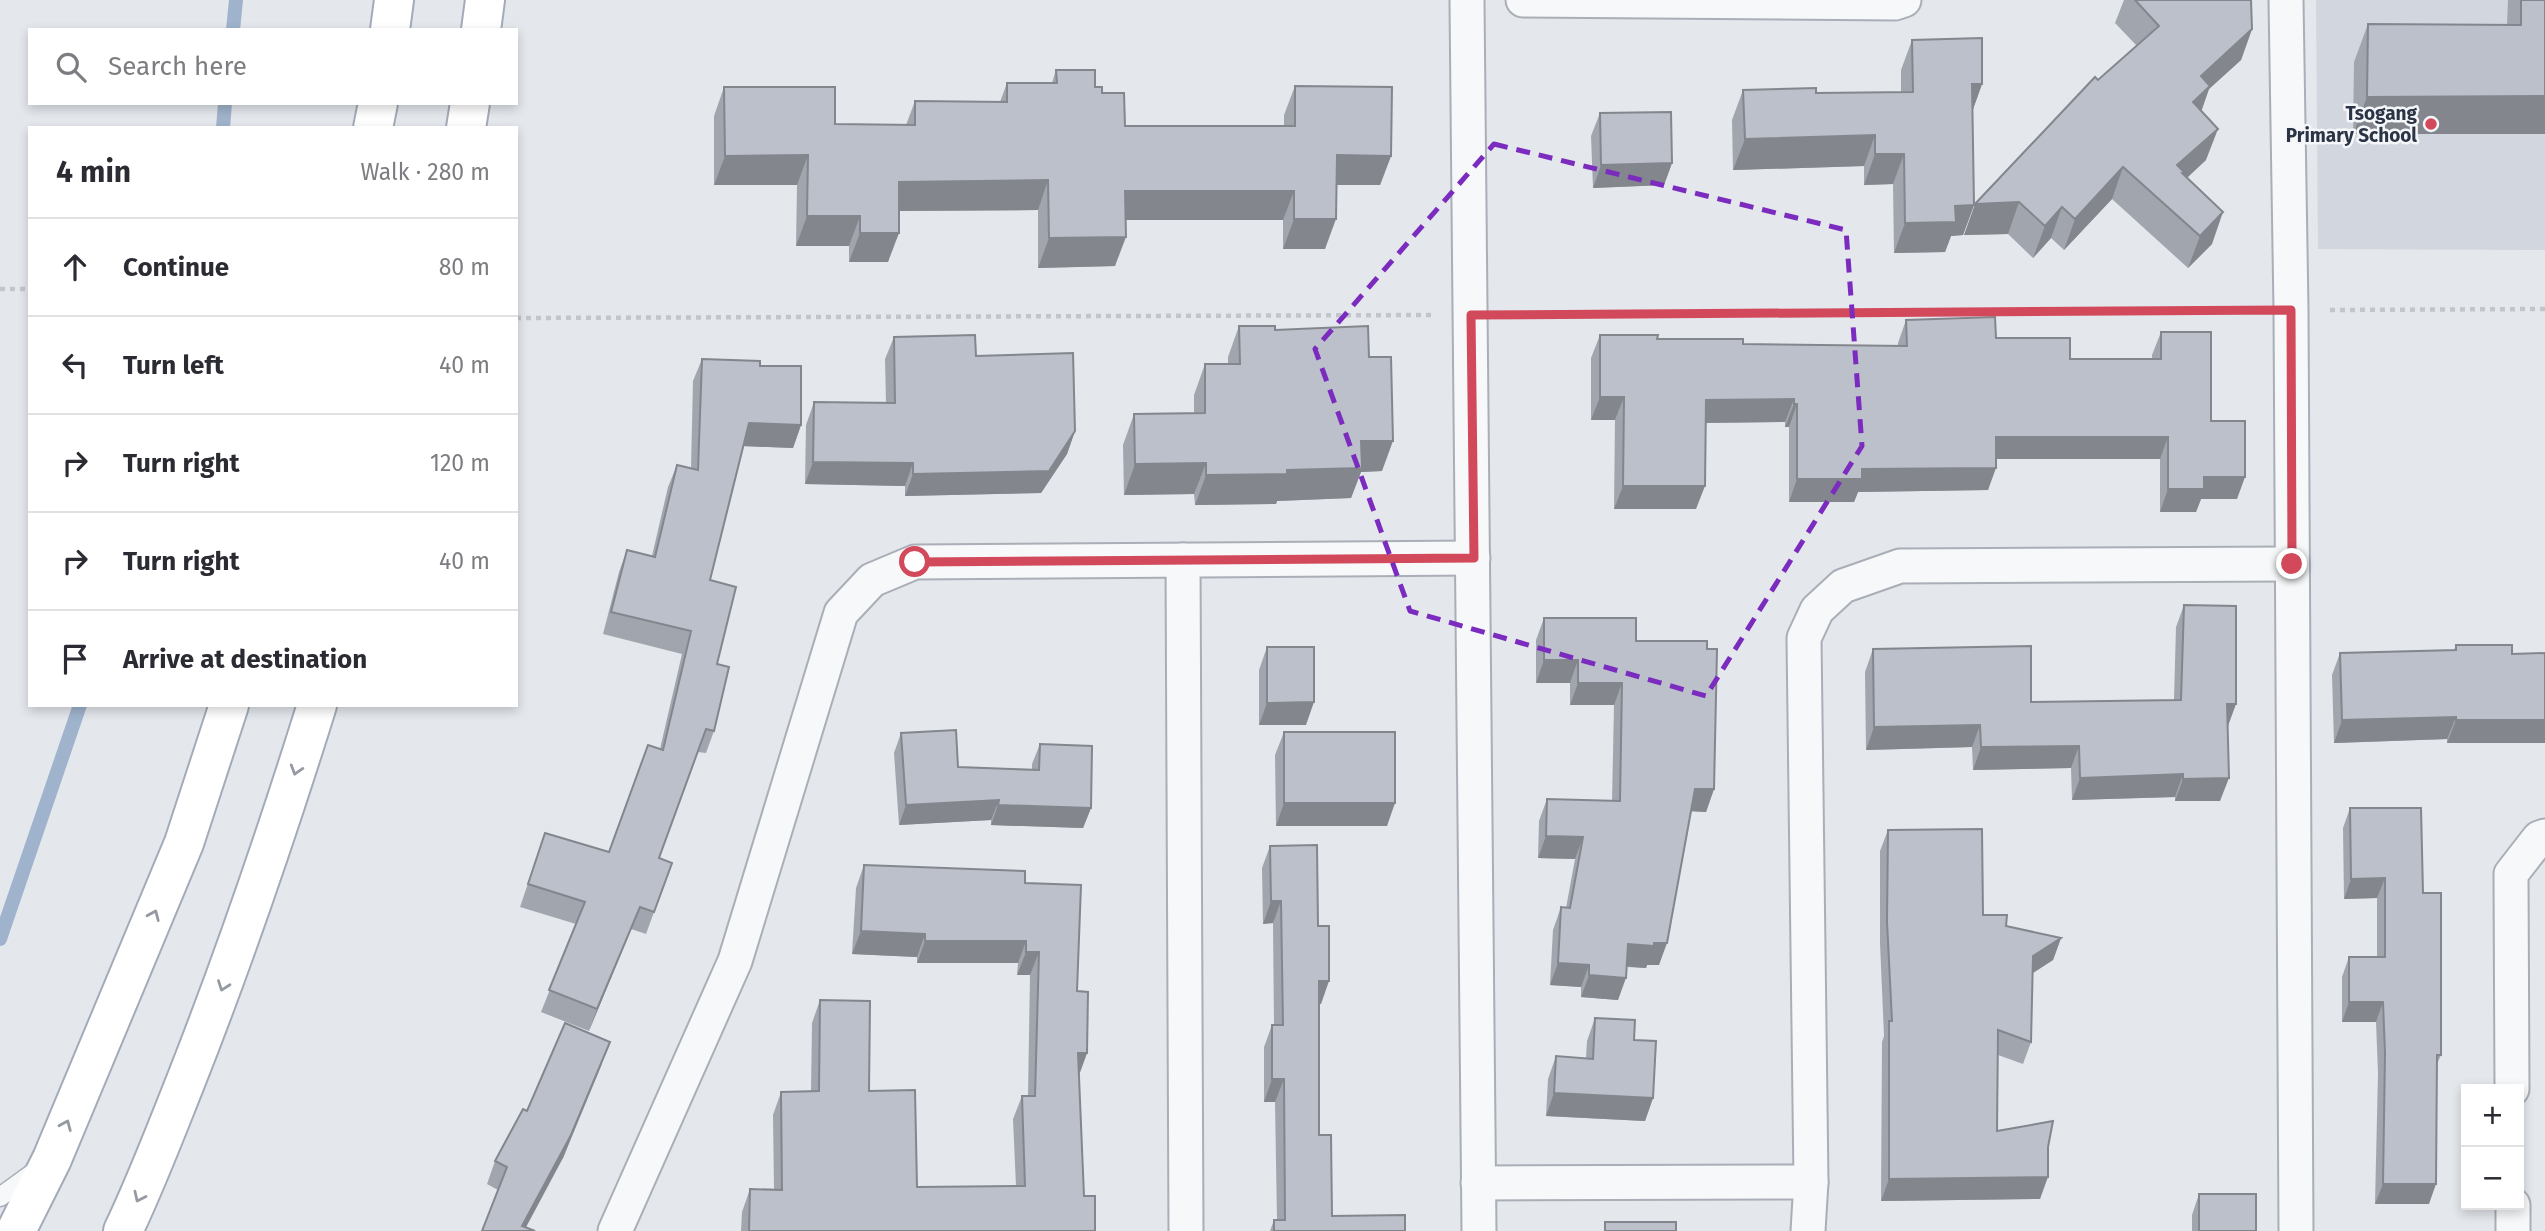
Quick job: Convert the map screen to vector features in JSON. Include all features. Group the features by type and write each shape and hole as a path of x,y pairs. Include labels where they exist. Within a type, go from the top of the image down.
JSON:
{"main road":[{"path":"390,28 394,0"},
{"path":"481,28 485,0"},
{"path":"373,126 378,105"},
{"path":"466,126 470,105"},
{"path":"16,1231 52,1159 184,843 228,707"},
{"path":"123,1231 142,1191 215,1008 267,863 316,707"}],"street":[{"path":"1467,0 1479,1231"},
{"path":"1523,0 1895,3 1904,0"},
{"path":"2286,0 2291,310 2296,1231"},
{"path":"615,1231 735,961 841,613 872,580 915,562 1474,558"},
{"path":"1183,560 1186,1231"},
{"path":"1808,1231 1811,1182 1804,638 1817,610 1843,586 1900,566 2292,564"},
{"path":"2512,1084 2511,874 2539,838 2545,836"},
{"path":"1478,1183 1811,1182"},
{"path":"2512,1210 2513,1231"}],"lane":[{"path":"0,1197 52,1159"}],"path":[{"path":"0,289 28,289"},
{"path":"518,318 2545,309"}],"highlighted area":[{"path":"1494,144 1846,230 1862,446 1706,696 1410,611 1315,349"}],"shaded area":[{"name":"Tsogang Primary School","path":"2316,0 2545,0 2545,250 2318,249"}],"building":[{"path":"2135,0 2251,0 2252,29 2201,76 2210,86 2193,102 2218,129 2177,165 2223,212 2200,236 2123,167 2075,219 2062,207 2045,226 2019,202 1975,204 2095,77 2098,80 2159,26"},
{"path":"2521,0 2545,0 2545,96 2367,97 2368,24 2521,25"},
{"path":"1982,38 1982,84 1972,84 1974,205 1955,206 1956,222 1905,223 1904,154 1875,154 1875,135 1745,139 1743,90 1816,88 1816,93 1913,92 1912,40"},
{"path":"1056,70 1095,70 1095,87 1102,87 1102,93 1124,93 1125,126 1295,126 1295,86 1392,87 1391,156 1337,155 1336,219 1294,219 1294,191 1125,191 1126,237 1049,238 1048,180 899,182 899,233 860,233 860,216 807,216 808,155 725,156 724,87 835,87 835,124 915,125 915,101 1007,102 1007,83 1057,83"},
{"path":"1671,112 1672,163 1601,165 1600,113"},
{"path":"1995,317 1996,338 2070,338 2070,359 2161,359 2161,332 2211,332 2211,421 2245,421 2245,477 2204,477 2204,489 2168,489 2168,437 1996,437 1996,468 1862,469 1862,479 1797,479 1797,404 1794,404 1794,399 1706,400 1705,486 1623,486 1624,397 1600,397 1600,335 1658,335 1657,339 1743,339 1743,344 1907,346 1906,320"},
{"path":"1239,326 1275,326 1275,330 1368,326 1369,357 1391,357 1393,441 1361,441 1362,468 1287,470 1287,474 1206,475 1206,463 1135,464 1134,414 1205,413 1205,364 1240,364"},
{"path":"975,335 976,356 1073,353 1075,431 1049,471 913,474 913,463 813,462 814,402 895,403 894,337"},
{"path":"702,359 760,361 760,366 801,366 801,425 749,423 710,580 736,587 717,664 729,667 714,731 706,729 659,858 672,863 654,912 640,907 597,1009 549,990 585,902 528,884 545,833 609,852 648,745 663,750 691,631 611,612 627,550 655,557 677,465 698,470"},
{"path":"2184,605 2236,606 2236,704 2227,704 2229,778 2183,779 2183,774 2080,778 2079,746 1981,747 1980,725 1874,727 1873,649 2031,646 2031,702 2181,700"},
{"path":"1544,618 1636,618 1636,641 1707,641 1707,649 1717,649 1714,789 1695,789 1667,943 1654,943 1654,946 1628,944 1626,978 1589,975 1589,965 1558,963 1561,907 1570,908 1583,837 1546,836 1547,799 1620,801 1622,683 1578,683 1578,660 1544,660"},
{"path":"2456,645 2512,645 2512,654 2545,653 2545,720 2456,720 2456,717 2342,720 2340,653 2456,650"},
{"path":"1267,647 1314,647 1314,702 1267,703"},
{"path":"956,730 958,767 1039,770 1040,744 1092,746 1091,808 998,805 999,800 906,805 901,733"},
{"path":"1284,732 1395,732 1395,803 1284,803"},
{"path":"2350,808 2421,808 2423,893 2441,893 2441,1055 2437,1055 2436,1184 2383,1184 2383,1002 2349,1002 2349,957 2385,957 2385,878 2351,879"},
{"path":"1982,829 1983,915 2007,915 2006,926 2061,938 2033,956 2031,1042 1998,1030 1997,1131 2053,1121 2048,1147 2048,1177 1889,1179 1889,1021 1892,1021 1887,921 1888,830"},
{"path":"1317,845 1318,926 1329,926 1329,981 1319,981 1319,1135 1331,1135 1332,1216 1405,1215 1405,1231 1274,1231 1274,1220 1285,1220 1284,1079 1272,1079 1272,1025 1283,1025 1281,901 1271,901 1270,846"},
{"path":"864,865 1025,871 1025,883 1081,885 1077,991 1088,992 1087,1053 1078,1053 1084,1196 1095,1196 1095,1231 749,1231 750,1189 782,1190 781,1092 819,1091 820,1000 870,1001 869,1091 915,1090 917,1187 1025,1186 1022,1096 1035,1096 1039,952 1026,952 1026,941 925,941 925,934 861,931"},
{"path":"1595,1018 1635,1020 1634,1040 1656,1041 1653,1098 1554,1093 1556,1056 1593,1059"},
{"path":"565,1023 610,1042 571,1135 522,1226 535,1231 482,1231 507,1167 495,1161 523,1109 527,1111"},
{"path":"2199,1194 2256,1194 2256,1231 2199,1231"},
{"path":"1605,1222 1676,1222 1676,1231 1605,1231"}],"waterway":[{"path":"233,28 236,0"},
{"path":"223,126 225,105"},
{"path":"0,939 79,707"}],"place":[{"name":"Tsogang Primary School","path":"2431,124"}],"route":[{"path":"915,562 1474,558 1471,315 2291,310 2292,564"}]}
